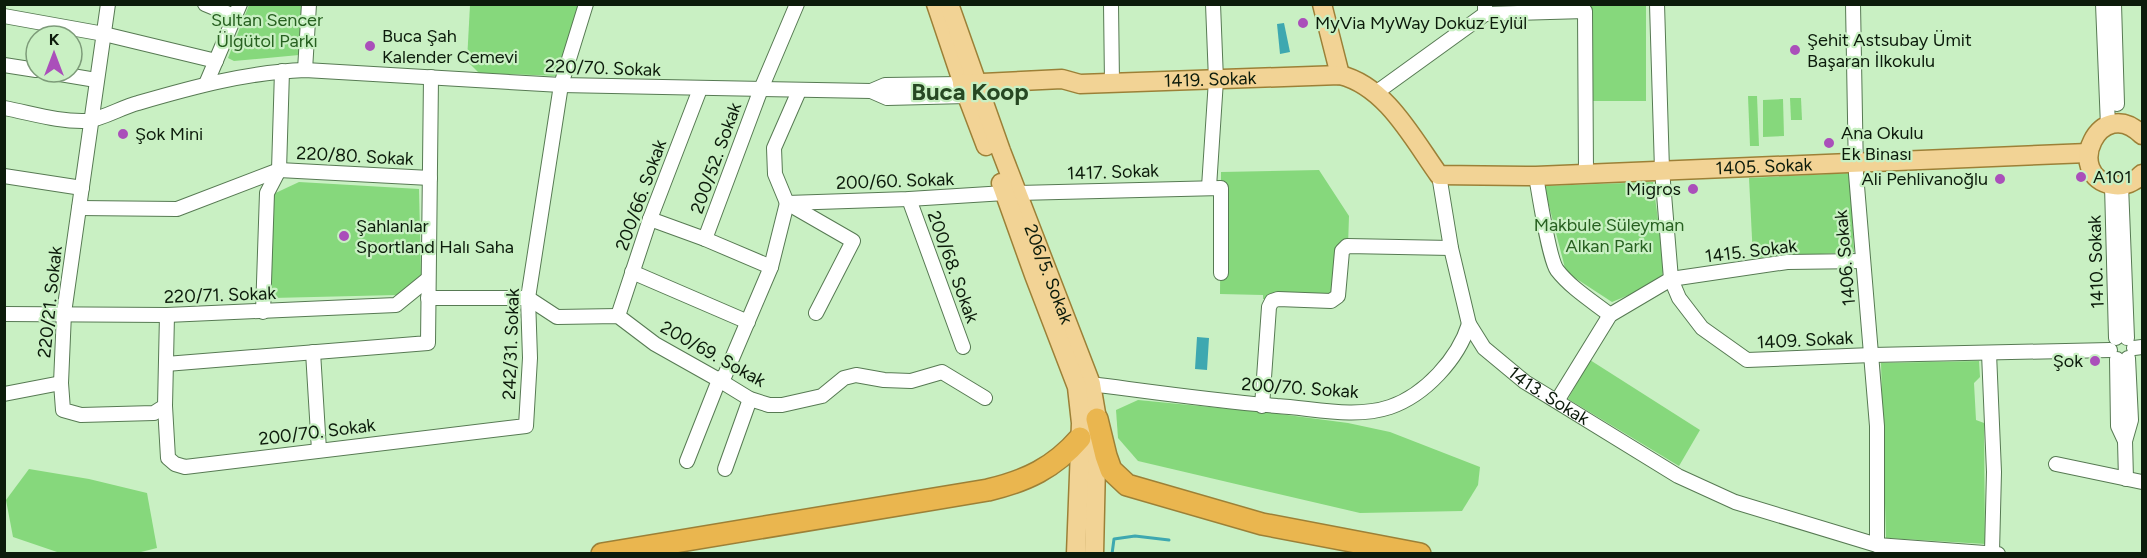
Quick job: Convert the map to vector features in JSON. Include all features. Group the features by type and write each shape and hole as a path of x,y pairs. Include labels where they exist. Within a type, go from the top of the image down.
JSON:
{"highway":[{"path":"1097,419 1111,470 1127,485 1262,524 1420,554"},
{"path":"602,554 997,488 1035,475 1066,454 1080,438"}],"main road":[{"name":"206/5. Sokak","path":"936,4 972,89 1011,193 1091,384 1097,419 1094,554"},
{"name":"206/5. Sokak","path":"949,4 972,89"},
{"path":"1322,4 1340,75"},
{"name":"1419. Sokak","path":"972,89 1066,90 1080,84 1340,75"},
{"name":"1413. Sokak","path":"1340,75 1358,81 1377,92 1439,175"},
{"path":"2142,135 2135,128 2113,125 2094,136 2088,153 2092,170 2097,177 2117,185 2131,183 2142,174"},
{"name":"1405. Sokak","path":"1439,175 1536,176 2088,153"},
{"name":"206/5. Sokak","path":"1011,193 1034,275 1077,387 1081,408 1076,554"}],"street":[{"name":"220/21. Sokak","path":"108,4 64,313 61,383 63,410 81,415 154,413 165,406"},
{"path":"205,4 237,10 206,84"},
{"path":"305,70 309,4"},
{"name":"242/31. Sokak","path":"526,426 530,358 528,298 561,85 586,4"},
{"path":"761,89 797,4"},
{"path":"1111,4 1112,83"},
{"path":"1213,4 1216,80 1209,187 1221,188 1221,273"},
{"name":"1409. Sokak","path":"1657,4 1662,170 1671,279 1679,298 1702,328 1747,360 2125,348"},
{"name":"1406. Sokak","path":"1853,4 1855,163 1877,426 1877,545"},
{"path":"2103,4 2113,125"},
{"path":"2113,125 2114,4"},
{"path":"1377,92 1485,9 1585,8 1586,173"},
{"path":"4,16 104,34 216,61"},
{"path":"4,65 24,68"},
{"name":"220/70. Sokak","path":"90,120 128,105 206,84 282,70 561,85 700,89 871,91 885,85 972,89"},
{"name":"220/80. Sokak","path":"263,312 267,193 279,170 282,70"},
{"path":"166,364 428,343 431,77"},
{"path":"84,78 96,80"},
{"name":"200/66. Sokak","path":"618,316 650,219 700,89"},
{"name":"200/52. Sokak","path":"705,239 761,89"},
{"path":"687,461 719,380 725,375 771,267 787,203 775,174 774,148 799,91"},
{"path":"4,108 72,121 90,120"},
{"name":"220/80. Sokak","path":"79,208 177,209 279,170 430,178"},
{"name":"1413. Sokak","path":"1439,175 1451,248 1469,324 1484,348 1525,382 1678,476 1735,502 1877,545 1995,553"},
{"path":"4,176 82,188"},
{"path":"1536,176 1556,269 1580,292 1610,315"},
{"name":"1410. Sokak","path":"2117,185 2125,348 2118,426 2125,441 2126,478"},
{"name":"1417. Sokak","path":"1011,193 1209,187"},
{"name":"200/60. Sokak","path":"787,203 1011,193"},
{"name":"200/68. Sokak","path":"909,199 963,347"},
{"path":"787,203 853,241 816,313"},
{"path":"650,219 771,267"},
{"path":"1262,406 1269,304 1278,299 1331,301 1335,299 1338,296 1342,251 1345,247 1451,248"},
{"name":"1415. Sokak","path":"1557,401 1610,315 1671,279 1787,262 1863,261"},
{"path":"632,272 748,322"},
{"name":"220/71. Sokak","path":"4,314 167,315 396,305 428,279"},
{"path":"428,298 528,298 557,317 618,316"},
{"path":"165,406 167,315"},
{"name":"200/69. Sokak","path":"618,316 655,345 750,399 768,405 782,405 822,396 844,378 856,375 884,380 911,381 942,372 985,398"},
{"name":"200/70. Sokak","path":"1091,384 1262,406 1339,411 1377,410 1402,402 1433,378 1461,343 1469,324"},
{"path":"313,352 320,450"},
{"path":"1989,353 1995,553"},
{"path":"4,394 61,383"},
{"path":"725,469 750,399"},
{"name":"200/70. Sokak","path":"165,406 168,458 175,464 185,467 526,426"},
{"path":"2056,464 2142,482"}],"green space":[{"name":"Sultan Sencer Ülgütol Parkı","path":"249,5 303,5 299,55 234,61 228,58"},
{"path":"470,5 583,5 558,76 479,73 467,61"},
{"path":"1590,5 1646,5 1646,101 1591,101"},
{"path":"1748,96 1757,96 1759,146 1750,146"},
{"path":"1790,98 1801,98 1802,120 1791,120"},
{"path":"1783,99 1784,136 1763,137 1763,100"},
{"path":"1319,170 1349,216 1348,246 1338,293 1329,301 1263,299 1263,295 1220,294 1221,172"},
{"path":"1850,173 1854,252 1753,258 1749,178"},
{"name":"Şahlanlar Sportland Halı Saha","path":"299,182 419,189 421,275 397,295 272,298 267,197"},
{"name":"Makbule Süleyman Alkan Parkı","path":"1653,182 1664,266 1662,277 1655,284 1612,302 1566,272 1544,186"},
{"path":"1590,360 1700,430 1679,466 1568,399"},
{"path":"1979,361 1980,377 1974,383 1976,420 1984,423 1985,544 1886,538 1881,363"},
{"path":"1138,400 1272,413 1348,423 1390,432 1480,467 1478,485 1462,511 1360,513 1138,461 1118,438 1116,410"},
{"path":"29,469 89,479 147,493 157,548 137,553 60,553 13,537 6,500"}],"water":[{"path":"1284,23 1290,52 1280,54 1277,24"},
{"path":"1197,337 1209,338 1207,370 1195,369"}],"waterway":[{"path":"1112,554 1114,539 1135,536 1169,540"}],"place":[{"name":"MyVia MyWay Dokuz Eylül","path":"1303,23"},
{"name":"Buca Şah Kalender Cemevi","path":"370,46"},
{"name":"Şehit Astsubay Ümit Başaran İlkokulu","path":"1795,50"},
{"name":"Şok Mini","path":"123,134"},
{"name":"Ana Okulu Ek Binası","path":"1829,143"},
{"name":"A101","path":"2081,177"},
{"name":"Ali Pehlivanoğlu","path":"2000,179"},
{"name":"Migros","path":"1693,189"},
{"name":"Şahlanlar Sportland Halı Saha","path":"344,236"},
{"name":"Şok","path":"2095,361"}],"district":[{"name":"Buca Koop","path":"970,91"}]}
